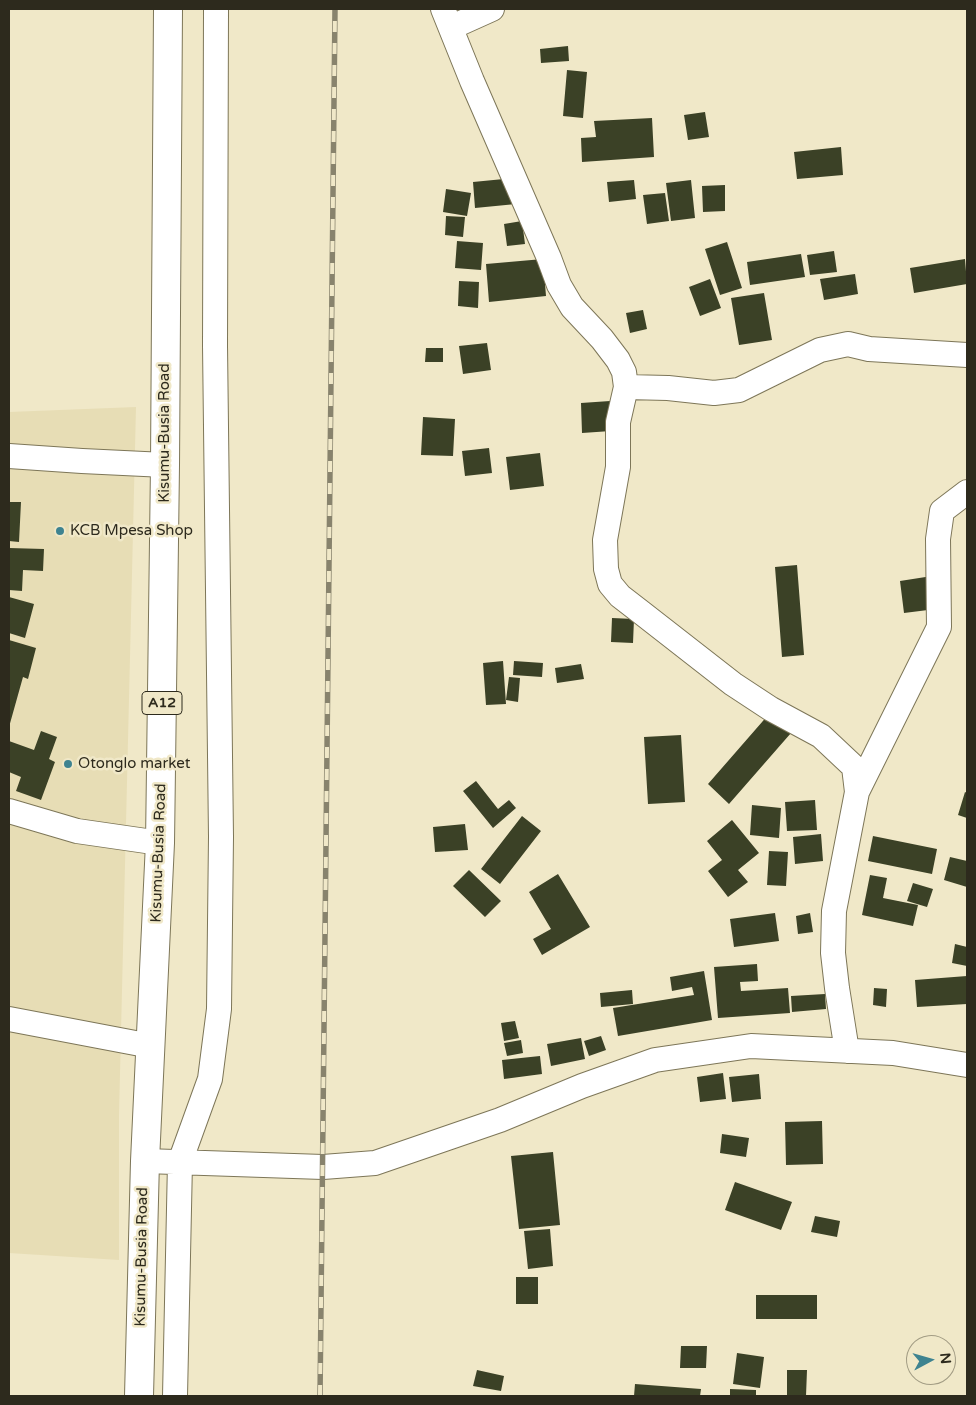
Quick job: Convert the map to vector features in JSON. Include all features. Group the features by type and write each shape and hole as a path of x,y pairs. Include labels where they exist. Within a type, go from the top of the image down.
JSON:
{"highway":[{"name":"Kisumu-Busia Road","path":"139,1396 145,1161 160,843 168,9"}],"street":[{"path":"175,1396 180,1162 210,1079 219,1009 221,837 215,345 216,9"},
{"path":"492,9 448,18 472,81 549,258 558,285 572,307 602,339 618,360 624,372 626,387 618,422 618,467 605,540 606,569 610,584 620,596 642,614 733,684 820,736 854,767 857,792"},
{"path":"626,387 668,388 714,393 739,390 820,350 848,344 869,349 967,355"},
{"path":"9,456 165,465"},
{"path":"848,1051 833,953 834,911 857,792 939,627 938,539 942,511 967,492"},
{"path":"9,811 78,831 160,843"},
{"path":"9,1019 151,1046"},
{"path":"145,1161 323,1168 375,1163 500,1120 582,1086 655,1060 751,1046 893,1053 967,1065"}],"shaded area":[{"name":"Otonglo market","path":"136,407 119,1115 119,1260 9,1253 9,412"}],"building":[{"path":"568,46 569,61 541,63 540,49"},
{"path":"567,70 587,72 583,118 563,116"},
{"path":"705,112 709,137 688,140 684,115"},
{"path":"652,118 654,157 582,162 581,138 596,137 594,121"},
{"path":"841,147 843,175 797,179 794,152"},
{"path":"514,178 516,204 475,208 473,182"},
{"path":"634,180 636,199 609,202 607,182"},
{"path":"691,180 695,218 671,221 666,183"},
{"path":"725,185 725,211 703,212 702,186"},
{"path":"446,189 471,193 467,216 443,212"},
{"path":"665,193 669,221 647,224 643,195"},
{"path":"446,216 465,217 463,237 445,235"},
{"path":"522,221 525,244 507,246 504,224"},
{"path":"457,241 483,243 481,270 455,268"},
{"path":"727,242 742,288 720,295 705,249"},
{"path":"834,251 837,272 810,275 807,255"},
{"path":"801,254 805,277 750,285 747,262"},
{"path":"543,259 546,296 489,302 486,264"},
{"path":"965,259 967,284 914,293 910,268"},
{"path":"855,274 858,294 824,300 820,279"},
{"path":"710,279 721,308 700,316 689,287"},
{"path":"459,281 479,282 478,308 458,306"},
{"path":"764,293 772,340 739,345 731,298"},
{"path":"643,310 647,329 630,333 626,313"},
{"path":"487,343 491,370 463,374 459,346"},
{"path":"426,348 443,348 443,362 425,362"},
{"path":"610,401 611,431 582,433 581,403"},
{"path":"423,417 455,419 453,456 421,455"},
{"path":"489,448 492,473 465,476 462,451"},
{"path":"540,453 544,486 510,490 506,457"},
{"path":"9,502 21,502 19,542 9,541"},
{"path":"9,548 44,549 43,571 23,570 22,591 9,590"},
{"path":"797,565 804,655 782,657 775,567"},
{"path":"932,576 936,609 904,613 900,581"},
{"path":"9,597 34,604 25,638 9,633"},
{"path":"612,618 634,619 633,643 611,642"},
{"path":"9,640 36,648 28,679 23,677 9,727"},
{"path":"503,661 506,704 486,705 483,663"},
{"path":"514,661 543,663 542,677 513,675"},
{"path":"581,664 584,679 557,683 555,668"},
{"path":"509,677 520,678 518,702 506,700"},
{"path":"769,714 791,733 729,804 708,784"},
{"path":"41,731 57,737 49,759 55,762 41,800 16,791 21,777 9,772 9,741 34,750"},
{"path":"681,735 685,802 648,804 644,737"},
{"path":"476,781 498,809 509,800 516,808 493,828 463,791"},
{"path":"965,792 967,793 967,818 958,815"},
{"path":"815,800 817,830 787,831 785,802"},
{"path":"752,805 781,808 779,838 750,835"},
{"path":"522,816 541,831 500,884 481,869"},
{"path":"732,820 759,853 738,870 748,882 728,897 708,871 722,860 707,841"},
{"path":"465,824 468,850 435,852 433,827"},
{"path":"821,834 823,861 795,864 793,837"},
{"path":"873,836 937,849 932,874 868,861"},
{"path":"769,851 788,852 786,886 767,885"},
{"path":"950,857 967,861 967,887 944,880"},
{"path":"469,870 501,901 485,917 453,886"},
{"path":"558,874 590,927 542,955 533,939 551,929 529,892"},
{"path":"870,875 887,878 883,898 918,905 913,926 862,915"},
{"path":"913,883 933,889 927,907 907,901"},
{"path":"775,913 779,941 734,947 730,919"},
{"path":"810,913 813,932 798,934 796,916"},
{"path":"955,944 967,947 967,966 952,963"},
{"path":"757,964 758,981 740,982 741,991 788,988 790,1013 718,1018 714,967"},
{"path":"704,971 712,1020 618,1036 613,1008 694,995 692,987 672,991 670,977"},
{"path":"967,976 967,1004 917,1007 915,980"},
{"path":"874,988 887,989 886,1007 873,1005"},
{"path":"632,990 633,1004 601,1007 600,993"},
{"path":"825,994 826,1009 792,1012 791,996"},
{"path":"515,1021 519,1038 504,1041 501,1023"},
{"path":"601,1036 606,1050 589,1056 584,1041"},
{"path":"581,1038 585,1059 551,1066 547,1044"},
{"path":"521,1040 523,1053 507,1056 504,1043"},
{"path":"540,1056 542,1074 504,1079 502,1060"},
{"path":"723,1073 726,1099 700,1102 697,1077"},
{"path":"759,1074 761,1099 732,1102 729,1077"},
{"path":"822,1121 823,1164 786,1165 785,1122"},
{"path":"722,1134 749,1138 746,1157 720,1153"},
{"path":"553,1152 560,1225 519,1229 511,1156"},
{"path":"735,1182 792,1202 781,1230 725,1210"},
{"path":"815,1216 840,1221 837,1237 811,1232"},
{"path":"550,1229 553,1266 528,1269 524,1231"},
{"path":"516,1277 538,1277 538,1304 516,1304"},
{"path":"756,1295 817,1295 817,1319 756,1319"},
{"path":"681,1346 707,1346 706,1368 680,1368"},
{"path":"737,1353 764,1357 760,1388 733,1384"},
{"path":"477,1370 504,1376 501,1391 473,1386"},
{"path":"787,1370 807,1370 806,1396 787,1396"},
{"path":"635,1384 701,1389 700,1396 634,1396"},
{"path":"730,1389 756,1390 756,1396 730,1396"}],"railway":[{"path":"320,1396 335,9"}],"place":[{"name":"KCB Mpesa Shop","path":"60,531"},
{"name":"Otonglo market","path":"68,764"}]}
